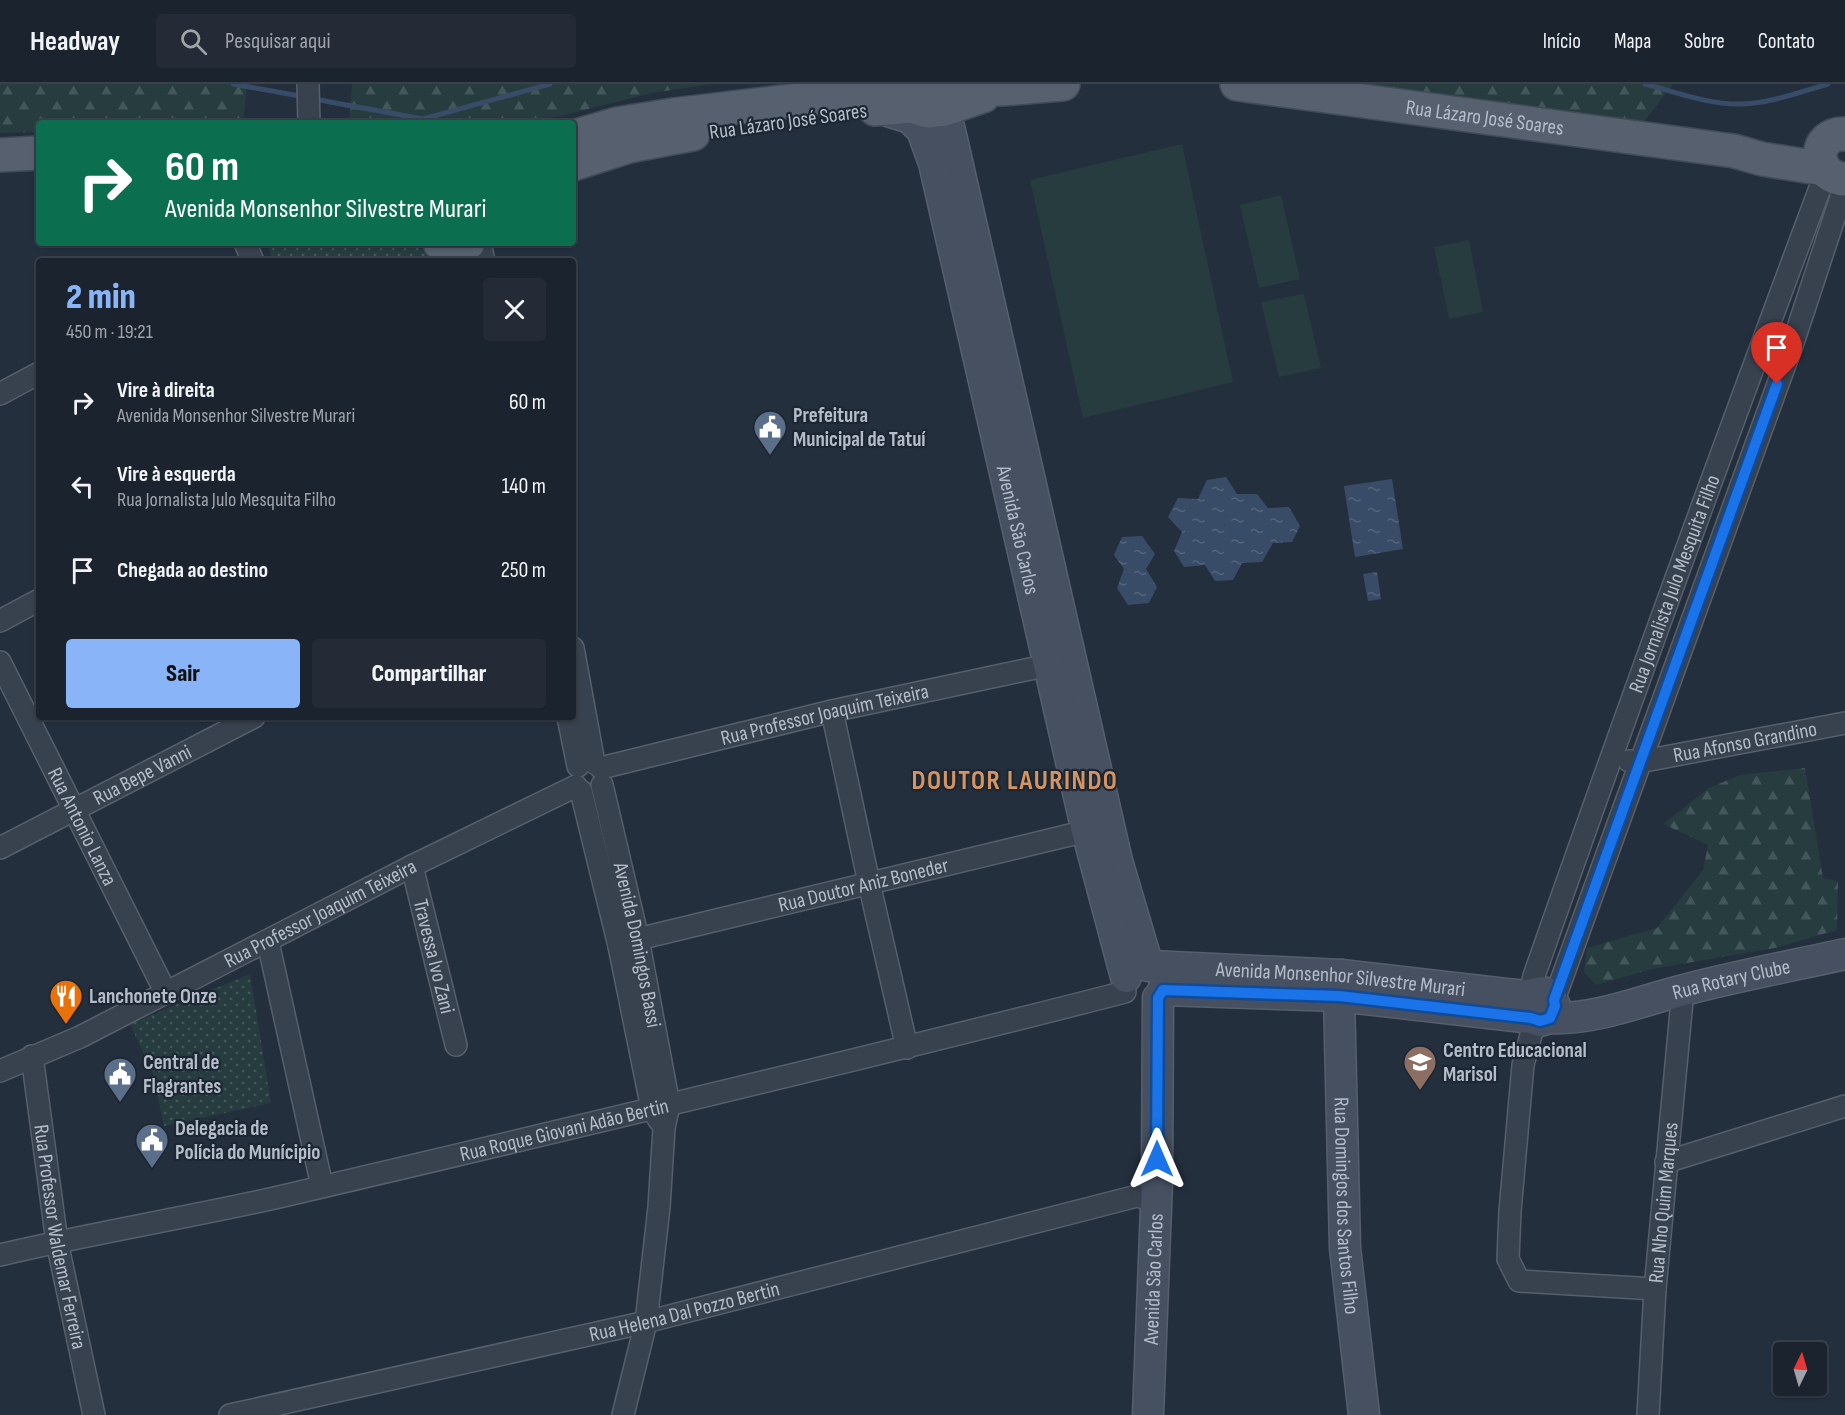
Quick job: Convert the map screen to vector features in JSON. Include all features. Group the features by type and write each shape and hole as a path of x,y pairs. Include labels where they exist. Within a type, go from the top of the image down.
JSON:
{"main road":[{"name":"Rua Lázaro José Soares","path":"576,136 617,124 673,115 917,86 1002,89 1063,84"},
{"name":"Rua Lázaro José Soares","path":"1237,84 1834,164"},
{"path":"917,86 930,92 945,109"},
{"name":"Rua Lázaro José Soares","path":"576,163 628,146 692,134 910,106 928,111 945,109 1002,89"},
{"name":"Avenida São Carlos","path":"881,109 910,118 922,130 934,163 1049,665 1098,829 1117,861 1144,985 1148,1415"},
{"name":"Avenida São Carlos","path":"945,109 1098,829"},
{"path":"1,166 36,154"},
{"path":"1,166 36,168"},
{"name":"Rua Rotary Clube","path":"1540,1010 1572,1019 1683,990 1845,954"},
{"name":"Avenida Monsenhor Silvestre Murari","path":"1144,985 1340,985 1540,1010"},
{"name":"Rua Domingos dos Santos Filho","path":"1340,985 1345,1248 1365,1415"},
{"name":"Avenida São Carlos","path":"1128,1415 1146,1198"}],"street":[{"path":"308,84 309,120"},
{"name":"Rua Jornalista Julo Mesquita Filho","path":"1540,1010 1534,976 1676,577 1834,164"},
{"name":"Rua Jornalista Julo Mesquita Filho","path":"1655,1289 1519,1281 1508,1259 1509,1211 1523,1065 1540,1010 1639,762 1794,339 1834,164"},
{"path":"460,247 479,258"},
{"path":"0,394 36,375"},
{"path":"1676,577 1703,586"},
{"path":"0,621 36,602"},
{"name":"Rua Antonio Lanza","path":"0,662 166,993"},
{"name":"Rua Professor Joaquim Teixeira","path":"0,1071 80,1037 589,777 832,711 1049,665"},
{"name":"Avenida Domingos Bassi","path":"576,672 589,777"},
{"path":"832,711 907,1048"},
{"path":"1628,712 1655,719"},
{"name":"Rua Bepe Vanni","path":"0,848 248,720"},
{"name":"Avenida Domingos Bassi","path":"569,720 589,777 629,943 661,1107"},
{"name":"Rua Afonso Grandino","path":"1610,759 1639,762 1845,723"},
{"name":"Rua Doutor Aniz Boneder","path":"629,943 1098,829"},
{"name":"Travessa Ivo Zani","path":"412,866 456,1045"},
{"path":"268,942 322,1186"},
{"name":"Rua Roque Giovani Adão Bertin","path":"0,1256 322,1186 661,1107 907,1048 1144,985"},
{"name":"Rua Nho Quim Marques","path":"1648,1415 1655,1289 1683,990"},
{"name":"Rua Professor Waldemar Ferreira","path":"33,1056 57,1242 94,1415"},
{"path":"1666,1162 1845,1106"},
{"path":"623,1415 646,1322 659,1207 664,1128 661,1107"},
{"name":"Rua Helena Dal Pozzo Bertin","path":"230,1415 646,1322 1146,1198"}],"green space":[{"path":"0,84 247,84 243,120 36,120 36,132 0,133"},
{"path":"352,84 711,84 652,93 544,120 349,120"},
{"path":"1367,84 1673,84 1643,123"},
{"path":"1182,144 1233,382 1083,418 1030,180"},
{"path":"1281,195 1300,279 1259,288 1240,205"},
{"path":"1469,240 1483,312 1449,319 1434,247"},
{"path":"267,246 414,246 436,258 273,258"},
{"path":"1304,294 1321,368 1279,377 1261,302"},
{"path":"1805,768 1823,878 1838,881 1837,930 1775,948 1652,969 1596,985 1584,972 1587,948 1657,928 1703,870 1708,845 1663,824 1709,788 1740,775"},
{"path":"250,974 271,1103 164,1126 153,1074 130,1024"}],"water":[{"path":"1226,477 1237,494 1257,494 1268,508 1289,507 1300,526 1292,542 1273,543 1262,562 1242,563 1233,580 1215,581 1205,565 1184,567 1174,551 1182,532 1168,517 1178,498 1198,499 1207,480"},
{"path":"1392,479 1403,549 1355,557 1344,486"},
{"path":"1142,536 1155,554 1146,569 1157,587 1149,603 1128,605 1117,588 1124,569 1114,555 1122,537"},
{"path":"1377,572 1381,599 1368,601 1363,574"}],"waterway":[{"path":"233,84 305,97"},
{"path":"314,99 423,119 550,84"},
{"path":"1645,84 1705,100 1730,104 1775,99 1828,84"}],"place":[{"name":"Prefeitura Municipal de Tatuí","path":"770,456"},
{"name":"Lanchonete Onze","path":"66,1025"},
{"name":"Centro Educacional Marisol","path":"1420,1091"},
{"name":"Central de Flagrantes","path":"120,1103"},
{"name":"Delegacia de Polícia do Munícipio","path":"152,1169"}],"district":[{"name":"DOUTOR LAURINDO","path":"1015,780"}],"route":[{"path":"1157,1159 1158,998 1163,990 1339,996 1531,1018 1540,1021 1550,1018 1554,1012 1554,1000 1623,806 1777,384"}]}
